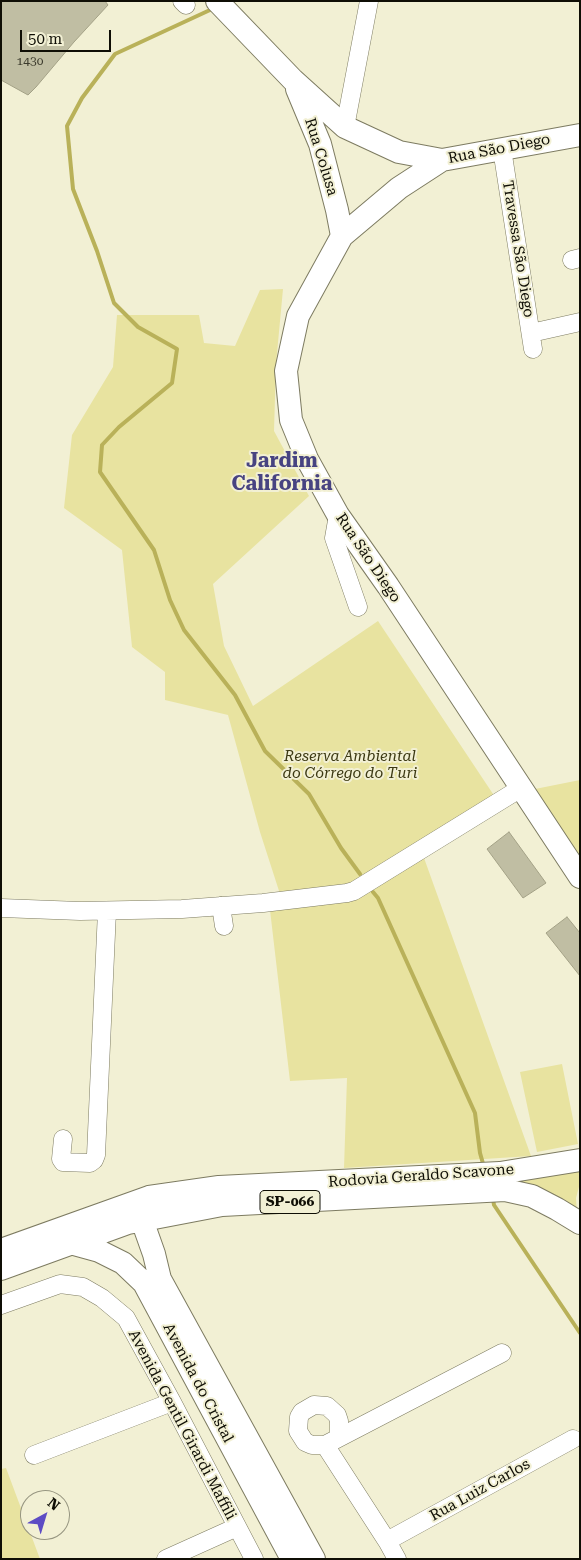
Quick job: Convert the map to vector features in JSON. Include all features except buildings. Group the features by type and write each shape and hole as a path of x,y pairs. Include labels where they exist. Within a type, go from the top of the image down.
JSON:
{"main road":[{"name":"Rua Colusa","path":"216,1 292,80 345,126 399,152 442,160"},
{"name":"Rua Colusa","path":"292,80 320,144 342,236"},
{"path":"320,144 333,130 345,126"},
{"name":"Rua São Diego","path":"580,135 442,160 400,188 342,236 298,316 286,370 291,420 307,459 338,515 388,586 580,877"},
{"path":"399,152 403,163 400,188"},
{"name":"Rodovia Geraldo Scavone","path":"1,1269 128,1223 150,1197 219,1187 500,1173 580,1160"},
{"name":"Rodovia Geraldo Scavone","path":"1,1250 139,1211 178,1212 222,1205 505,1190 532,1196 580,1223"},
{"name":"Avenida do Cristal","path":"139,1211 154,1254 160,1279 314,1559"},
{"path":"154,1254 160,1236 178,1212"},
{"name":"Avenida do Cristal","path":"70,1243 99,1251 123,1263 144,1283 292,1559"}],"street":[{"path":"345,126 369,1"},
{"name":"Travessa São Diego","path":"502,149 532,341 580,322"},
{"path":"338,515 334,538 358,607"},
{"path":"1,908 107,911 221,906 263,903 354,891 521,788"},
{"path":"221,906 224,926"},
{"path":"63,1139 61,1159 63,1162 90,1163 94,1160 96,1155 107,911"},
{"name":"Avenida Gentil Girardi Maffili","path":"1,1304 60,1284 83,1287 102,1298 126,1318 254,1559"},
{"path":"396,1559 332,1441 502,1353"},
{"path":"34,1455 172,1402"},
{"name":"Rua Luiz Carlos","path":"387,1541 573,1439"},
{"path":"166,1559 237,1527"}],"green space":[{"name":"Reserva Ambiental do Córrego do Turi","path":"283,289 276,364 274,431 309,496 213,584 224,646 253,706 378,621 495,797 419,844 531,1156 344,1168 347,1078 290,1081 270,910 280,894 260,832 228,715 165,700 165,672 132,647 122,550 64,508 72,435 113,367 117,315 199,315 204,343 235,346 260,290"},
{"path":"580,780 580,858 535,789"},
{"path":"562,1064 578,1144 537,1152 520,1072"},
{"path":"580,1168 580,1183 576,1198 577,1212 501,1183"},
{"path":"6,1468 20,1505 20,1540 33,1540 40,1559 1,1559 1,1469"}],"waterway":[{"path":"210,10 115,54 82,98 67,126 73,189 97,251 114,303 138,327 177,349 172,383 119,427 102,445 100,472 154,550 170,600 184,630 235,695 265,751 309,794 341,848 360,874"},
{"path":"373,892 378,898 475,1113 480,1153 484,1167"},
{"path":"493,1199 494,1205 580,1333"}],"district":[{"name":"Jardim California","path":"282,472"}]}
